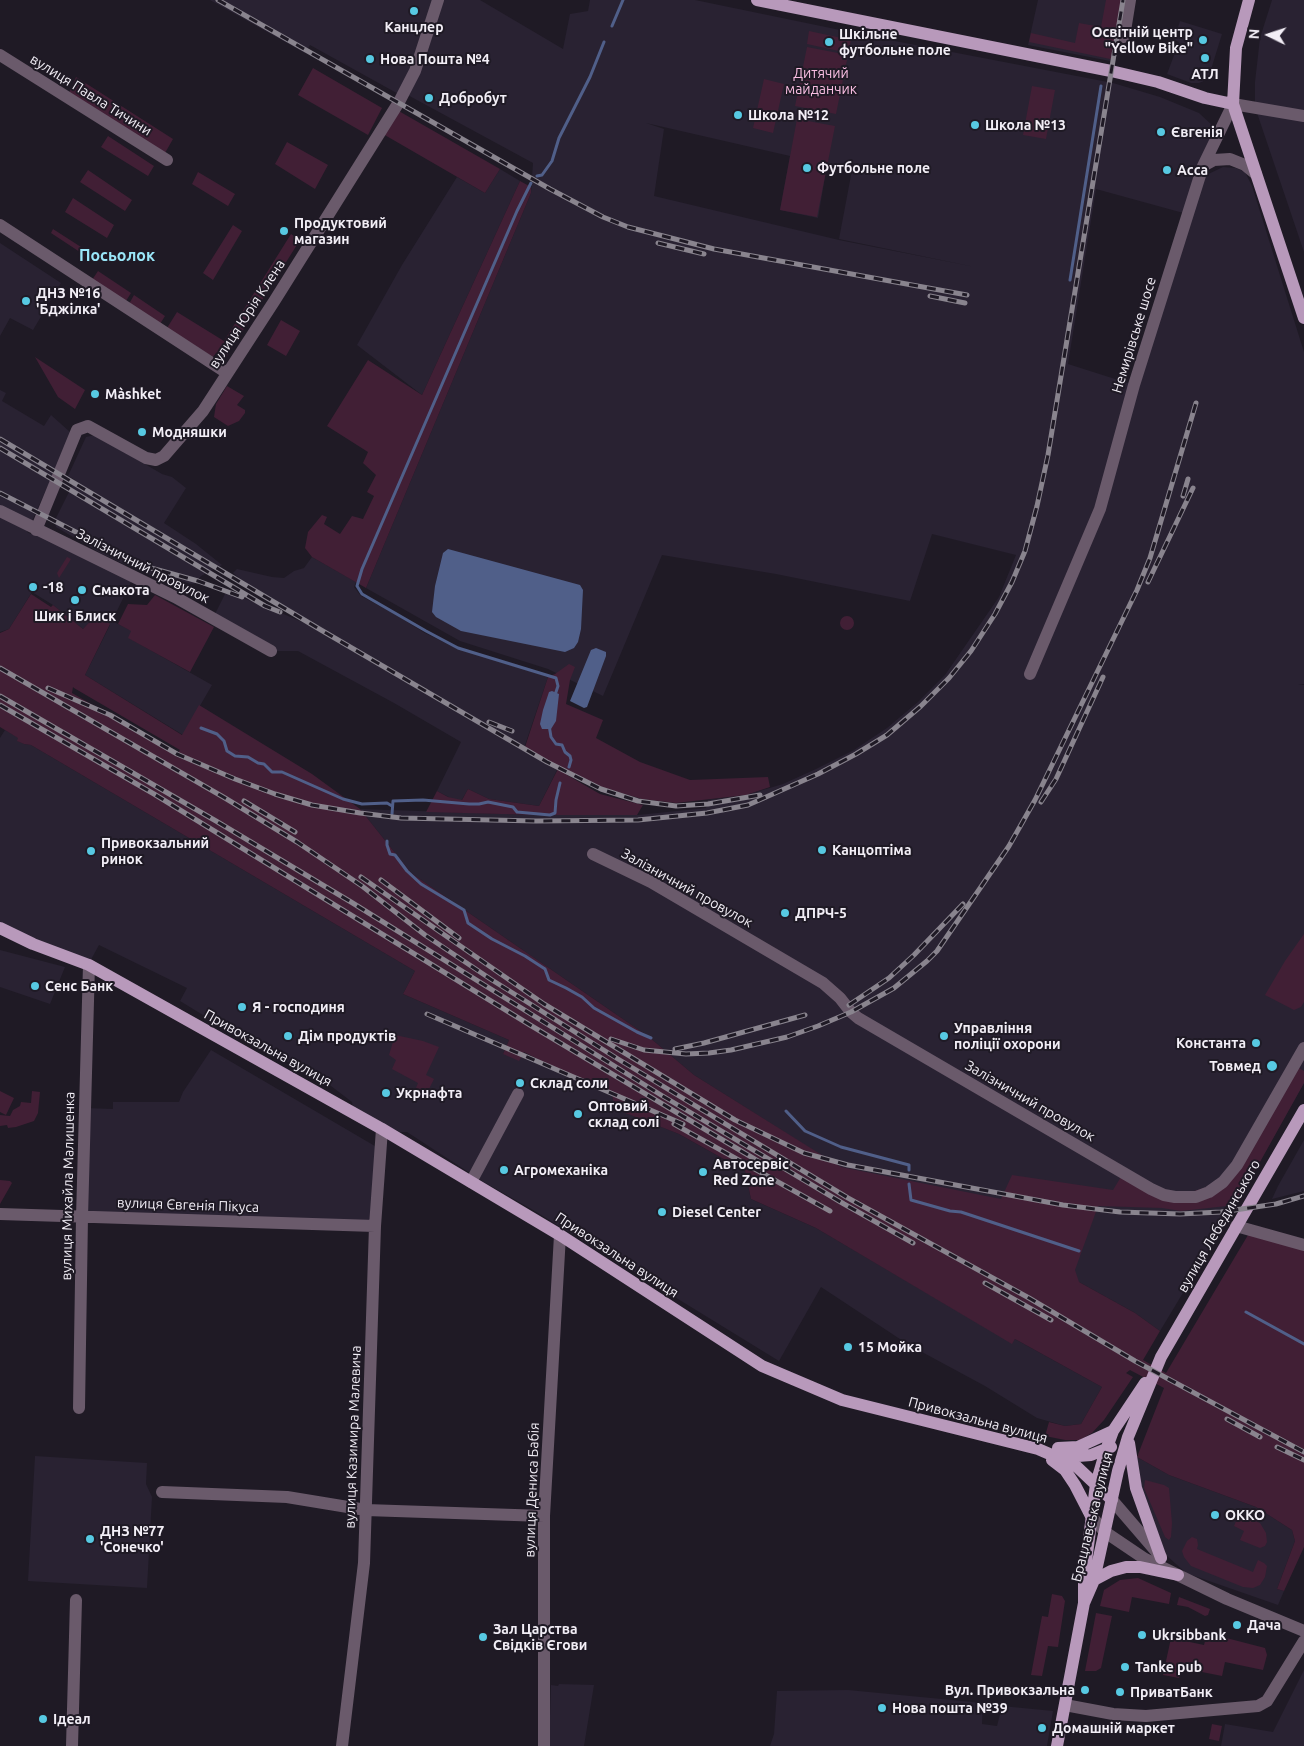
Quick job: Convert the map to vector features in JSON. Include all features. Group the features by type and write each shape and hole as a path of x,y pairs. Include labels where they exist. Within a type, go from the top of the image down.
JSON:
{"main road":[{"path":"757,0 1111,71 1158,82 1205,98 1233,104 1304,318"},
{"name":"Немирівське шосе","path":"1233,104 1236,48 1249,0"},
{"path":"0,928 33,944"},
{"path":"0,935 33,944"},
{"name":"Привокзальна вулиця","path":"33,944 89,965 382,1129 560,1235 762,1366 842,1400 1038,1449 1075,1465 1112,1500"},
{"name":"вулиця Лебединського","path":"1113,1430 1161,1358 1304,1110"},
{"name":"вулиця Лебединського","path":"1128,1437 1161,1358"},
{"path":"1038,1449 1078,1446 1113,1430"},
{"name":"Брацлавська вулиця","path":"1057,1746 1084,1603 1084,1577 1096,1484 1113,1430"},
{"path":"1038,1449 1078,1456 1091,1455 1106,1450 1128,1437 1136,1488 1162,1558"},
{"name":"Брацлавська вулиця","path":"1084,1603 1094,1580 1128,1437"},
{"path":"1038,1449 1065,1470 1091,1516"},
{"path":"1094,1580 1111,1571 1126,1567 1140,1567 1178,1575"}],"street":[{"name":"вулиця Юрія Клена","path":"36,530 77,430 88,426 146,458 156,460 164,456 203,411 275,300 402,96 415,71 438,0"},
{"path":"1124,37 1130,0"},
{"name":"вулиця Павла Тичини","path":"0,55 167,160"},
{"path":"1233,104 1304,116"},
{"name":"Немирівське шосе","path":"1030,674 1100,509 1134,385 1202,166 1233,104"},
{"path":"1202,166 1214,160 1230,159 1245,165 1256,174"},
{"path":"0,225 227,373"},
{"name":"Залізничний провулок","path":"0,511 175,597 271,651"},
{"name":"Залізничний провулок","path":"593,854 651,882 823,983 858,1018 1164,1195 1196,1197 1210,1192 1223,1182 1237,1165 1304,1048"},
{"name":"вулиця Михайла Малишенка","path":"79,1408 89,965"},
{"path":"471,1182 518,1094"},
{"name":"вулиця Казимира Малевича","path":"342,1746 364,1562 375,1226 382,1129"},
{"name":"вулиця Євгенія Пікуса","path":"0,1214 375,1226"},
{"path":"1236,1226 1304,1245"},
{"name":"вулиця Дениса Бабія","path":"544,1746 544,1516 560,1235"},
{"path":"162,1492 287,1497 366,1510 544,1516"},
{"name":"Привокзальна вулиця","path":"1112,1500 1178,1575"},
{"name":"Привокзальна вулиця","path":"1091,1516 1105,1532 1145,1558 1227,1599 1304,1631"},
{"path":"72,1746 76,1600"},
{"path":"1065,1706 1113,1714 1146,1716 1258,1706 1267,1701 1304,1641"}],"shaded area":[{"path":"210,0 480,0 563,49 570,14 588,11 590,0 695,0 1113,83 1160,97 1199,113 1213,126 1209,152 1198,179 1223,167 1236,168 1245,172 1252,186 1304,352 1304,684 1298,685 1304,685 1304,1083 1231,1213 1160,1331 1135,1313 1079,1282 1016,1278 694,1075 649,1037 411,873 360,809 536,815 638,815 706,808 708,800 746,795 783,784 854,750 887,728 918,702 945,675 999,597 1016,555 932,534 910,601 776,574 662,555 603,696 548,669 460,641 366,588 531,193 533,163 404,93 402,96 310,45 305,53","holes":["646,123 790,156 780,210 818,218 827,165 852,170 839,239 975,267 839,240 654,196 664,129","1096,189 1187,214 1134,385 1068,364"]},
{"path":"1038,0 1128,0 1121,47 1118,50 1115,62 1028,45"},
{"path":"1272,0 1304,0 1304,252 1255,107 1255,82 1260,38"},
{"path":"1180,21 1222,34 1209,76 1206,80 1199,83 1191,83 1167,74 1179,42 1174,40"},
{"path":"500,169 520,181 422,395 357,345 402,265 457,177 485,193"},
{"name":"ДНЗ №16 'Бджілка'","path":"0,243 61,283 33,330 10,318 0,336"},
{"path":"0,390 6,393 2,401 44,426 51,415 70,432 70,437 27,532 33,535 36,530 134,576 112,621 132,631 129,638 212,685 183,735 85,675 110,625 97,615 83,629 53,605 32,592 9,629 0,632"},
{"path":"95,435 162,474 172,477 186,488 164,523 196,544 222,565 201,576 196,583 191,584 150,575 102,554 56,527 55,520 75,480 68,476 86,437"},
{"path":"312,557 356,582 354,587 361,596 425,633 456,648 548,677 524,748 558,768 539,806 489,799 468,789 460,803 437,791 461,742 298,651 271,651 213,618 226,592 316,628 248,586 233,573 237,569 284,578 294,571 304,568"},
{"path":"5,730 19,738 18,741 31,745 415,971 403,994 509,1040 503,1054 523,1052 585,1084 612,1095 616,1109 679,1134 745,1171 751,1199 816,1228 1012,1343 1015,1339 1102,1387 1081,1424 1065,1426 1037,1418 985,1386 909,1345 821,1287 779,1361 533,1210 482,1181 407,1132 400,1132 353,1108 352,1102 331,1086 286,1061 257,1048 180,1001 187,988 99,945 88,965 0,931 0,738"},
{"path":"0,950 65,967 50,1004 0,987"},
{"path":"211,1050 380,1149 375,1226 82,1217 85,1108 113,1109 113,1102 179,1102 183,1092"},
{"path":"1304,1140 1304,1191 1272,1199 1278,1186"},
{"name":"ДНЗ №77 'Сонечко'","path":"35,1456 147,1463 146,1484 152,1497 147,1588 28,1581"},
{"path":"1137,1457 1169,1475 1256,1507 1292,1530 1295,1541 1277,1589 1284,1591 1278,1605 1186,1573 1166,1555 1141,1487"},
{"path":"1304,1670 1304,1746 1221,1746 1225,1724 1273,1732"},
{"path":"559,1684 594,1685 584,1746 549,1746 551,1685 558,1686"},
{"path":"848,1690 983,1703 982,1724 997,1726 1002,1706 1053,1711 1047,1746 770,1746 774,1734 777,1691"}],"green space":[{"path":"1106,0 1125,0 1115,60 1029,42 1031,33 1075,43 1079,23 1101,27"},
{"name":"Шкільне футбольне поле","path":"809,31 851,40 848,53 807,44"},
{"name":"Дитячий майданчик","path":"807,47 848,55 836,114 795,106"},
{"path":"313,68 382,108 368,135 298,95"},
{"path":"76,77 173,139 165,153 69,93"},
{"path":"764,79 784,84 773,133 753,128"},
{"path":"1032,86 1055,90 1046,139 1023,135"},
{"path":"397,110 500,169 485,193 383,134"},
{"name":"Футбольне поле","path":"797,119 835,126 817,217 780,210"},
{"path":"108,136 154,166 148,176 101,147"},
{"path":"287,142 328,165 315,189 275,164"},
{"path":"88,170 132,200 125,211 80,182"},
{"path":"198,172 235,194 228,206 192,184"},
{"path":"520,181 531,187 531,193 366,588 312,557 305,548 308,532 322,515 327,517 324,524 340,534 352,516 363,519 374,496 367,492 376,475 363,463 368,452 327,426 368,360 422,395"},
{"path":"73,198 114,225 107,238 65,212"},
{"path":"233,225 242,231 213,280 203,273"},
{"path":"53,229 95,256 92,260 51,233"},
{"path":"291,234 300,240 225,359 216,353 213,357 167,328 177,312 224,341"},
{"path":"98,271 131,293 126,301 92,280"},
{"path":"134,295 165,316 160,324 129,304"},
{"path":"281,320 300,331 286,356 267,345"},
{"path":"35,357 85,390 75,409 58,397"},
{"path":"227,386 244,396 237,405 245,410 239,421 228,426 214,417 216,404"},
{"path":"67,557 71,559 59,578 57,573"},
{"path":"31,594 51,607 53,605 83,629 96,615 110,624 85,675 182,735 199,705 312,774 360,809 411,873 649,1037 694,1075 841,1167 1001,1199 1012,1175 1113,1190 1124,1172 1175,1197 1223,1182 1294,1065 1304,1071 1304,1083 1236,1205 1181,1211 1162,1208 1098,1206 1075,1270 1079,1282 1135,1313 1160,1331 1143,1360 1166,1373 1251,1230 1304,1245 1304,1547 1284,1591 1277,1589 1295,1541 1292,1530 1256,1507 1169,1475 1137,1457 1164,1388 1130,1370 1126,1373 1133,1377 1104,1420 1092,1433 1080,1440 1065,1440 1045,1436 1049,1422 1065,1426 1081,1424 1102,1387 1015,1339 1012,1344 816,1228 751,1199 745,1171 679,1134 615,1109 612,1095 585,1084 524,1052 519,1061 503,1054 509,1040 403,994 415,971 31,745 17,741 18,738 0,727 0,633 9,629","holes":["73,687 180,750 177,754 72,693"]},
{"path":"155,595 214,627 190,672 128,638 131,631 118,624 128,604 147,605"},
{"path":"844,616 850,616 854,623 850,630 844,630 840,626 840,620"},
{"path":"569,664 575,667 570,680 566,704 603,720 596,738 640,762 690,780 768,777 770,787 746,795 676,803 642,799 601,787 569,771 567,775 600,794 643,805 637,815 426,812 437,791 448,797 462,800 468,789 489,799 539,806 559,767 525,747 548,677"},
{"path":"1304,934 1304,1002 1301,1007 1294,1010 1265,995"},
{"path":"395,1035 423,1041 439,1047 426,1075 434,1079 427,1093 421,1096 414,1093 418,1083 392,1069 396,1060 389,1055"},
{"path":"0,1091 14,1098 6,1115 0,1112"},
{"path":"32,1091 40,1092 38,1113 34,1121 16,1127 0,1126 0,1115 10,1116 13,1110 20,1106 21,1102 31,1103"},
{"path":"0,1180 12,1183 0,1204"},
{"path":"1145,1480 1169,1488 1172,1523 1169,1540 1165,1537 1144,1488"},
{"path":"1239,1514 1260,1523 1266,1533 1267,1542 1265,1546 1260,1548 1240,1540 1244,1531 1234,1526"},
{"path":"1192,1537 1197,1539 1197,1549 1253,1572 1258,1560 1264,1563 1267,1566 1265,1577 1260,1585 1253,1588 1243,1587 1191,1566 1182,1551 1187,1541"},
{"path":"1138,1578 1171,1593 1169,1604 1132,1597 1129,1612 1100,1606 1104,1590 1120,1580"},
{"path":"1052,1594 1062,1596 1065,1601 1058,1647 1048,1646 1042,1676 1031,1675 1042,1616 1048,1617"},
{"path":"1179,1597 1210,1609 1208,1615 1205,1616 1188,1607 1177,1605"},
{"path":"1096,1613 1112,1616 1101,1668 1096,1671 1085,1671"},
{"path":"1207,1633 1265,1648 1267,1655 1263,1670 1225,1662 1222,1676 1182,1668 1179,1678 1163,1675 1171,1638 1204,1645"},
{"path":"1212,1724 1222,1726 1219,1741 1209,1739"}],"water":[{"path":"448,549 580,585 583,590 581,629 578,642 574,648 565,652 461,631 436,617 432,612 435,586 443,553"},
{"path":"596,648 606,652 606,656 587,707 584,708 570,701 591,650"},
{"path":"552,691 559,694 556,721 551,729 542,729 540,724 543,710 549,692"}],"waterway":[{"path":"612,26 623,0"},
{"path":"537,176 542,175 552,161 559,138 590,77 604,42"},
{"path":"1070,280 1101,86"},
{"path":"531,183 517,211 362,569 357,586 362,594 458,648 556,678 558,686 555,695"},
{"path":"549,725 551,737 556,744 562,745 565,752 570,756 569,767"},
{"path":"201,728 217,734 224,741 227,751 235,756 248,757 264,764 272,772 282,772 343,799 362,804 387,803 392,806"},
{"path":"392,814 393,801 423,800 469,804 488,802 513,807 517,812 550,815 555,813 560,783"},
{"path":"387,841 390,854 395,855 407,871 421,884 464,910 468,923 545,969 549,980 582,997 594,1008 651,1038"},
{"path":"786,1111 805,1131 841,1147 909,1165 909,1170"},
{"path":"909,1184 911,1200 950,1211 961,1212 1079,1251"},
{"path":"1246,1312 1304,1344"}],"railway":[{"path":"218,0 550,189 603,217 628,227 714,249 967,295"},
{"path":"48,688 110,715 177,754 275,794 312,805 401,818 536,821 638,820 707,813 748,805 818,774 887,735 921,706 949,678 971,651 995,614 1012,582 1025,551 1048,455 1123,0"},
{"path":"658,243 704,254"},
{"path":"930,296 965,303"},
{"path":"611,1039 644,1050 686,1054 731,1050 787,1037 851,1012 894,988 937,951 1009,846 1035,800 1137,590 1150,558 1196,403"},
{"path":"0,439 547,762 601,789 638,801 676,806 708,804 760,795"},
{"path":"0,448 265,606 280,612"},
{"path":"1183,496 1188,479"},
{"path":"1148,582 1193,488"},
{"path":"0,493 140,565 198,581 242,597"},
{"path":"0,668 225,798 297,842 362,886 425,935 492,980 618,1059 848,1198 1029,1298 1135,1361 1304,1452"},
{"path":"1041,802 1056,779 1103,677"},
{"path":"0,696 216,821 351,902 661,1095 913,1243"},
{"path":"0,705 154,794 530,1025 763,1164"},
{"path":"489,722 512,731"},
{"path":"244,801 295,832"},
{"path":"361,877 544,1004 735,1120 804,1153 848,1165 1063,1205 1120,1212 1180,1214 1221,1212 1276,1204 1304,1196"},
{"path":"381,880 459,938"},
{"path":"849,1005 889,978 963,904"},
{"path":"427,1014 683,1124"},
{"path":"675,1049 704,1043 805,1015"},
{"path":"674,1124 830,1211"},
{"path":"985,1283 1051,1320"},
{"path":"1227,1419 1260,1437"},
{"path":"1277,1447 1304,1460"}],"place":[{"name":"Канцлер","path":"414,11"},
{"name":"Освітній центр \"Yellow Bike\"","path":"1203,40"},
{"name":"Шкільне футбольне поле","path":"829,42"},
{"name":"АТЛ","path":"1205,58"},
{"name":"Нова Пошта №4","path":"370,59"},
{"name":"Добробут","path":"429,98"},
{"name":"Школа №12","path":"738,115"},
{"name":"Школа №13","path":"975,125"},
{"name":"Євгенія","path":"1161,132"},
{"name":"Футбольне поле","path":"807,168"},
{"name":"Асса","path":"1167,170"},
{"name":"Продуктовий магазин","path":"284,231"},
{"name":"ДНЗ №16 'Бджілка'","path":"26,301"},
{"name":"Màshket","path":"95,394"},
{"name":"Модняшки","path":"142,432"},
{"name":"-18","path":"33,587"},
{"name":"Смакота","path":"82,590"},
{"name":"Шик і Блиск","path":"75,600"},
{"name":"Канцоптіма","path":"822,850"},
{"name":"Привокзальний ринок","path":"91,851"},
{"name":"ДПРЧ-5","path":"785,913"},
{"name":"Сенс Банк","path":"35,986"},
{"name":"Я - господиня","path":"242,1007"},
{"name":"Дім продуктів","path":"288,1036"},
{"name":"Управління поліції охорони","path":"944,1036"},
{"name":"Константа","path":"1256,1043"},
{"name":"Товмед","path":"1272,1066"},
{"name":"Склад соли","path":"520,1083"},
{"name":"Укрнафта","path":"386,1093"},
{"name":"Оптовий склад солі","path":"578,1114"},
{"name":"Агромеханіка","path":"504,1170"},
{"name":"Автосервіс Red Zone","path":"703,1172"},
{"name":"Diesel Center","path":"662,1212"},
{"name":"15 Мойка","path":"848,1347"},
{"name":"ОККО","path":"1215,1515"},
{"name":"ДНЗ №77 'Сонечко'","path":"90,1539"},
{"name":"Дача","path":"1237,1625"},
{"name":"Ukrsibbank","path":"1142,1635"},
{"name":"Зал Царства Свідків Єгови","path":"483,1637"},
{"name":"Tanke pub","path":"1125,1667"},
{"name":"Вул. Привокзальна","path":"1085,1690"},
{"name":"ПриватБанк","path":"1120,1692"},
{"name":"Нова пошта №39","path":"882,1708"},
{"name":"Ідеал","path":"43,1719"},
{"name":"Домашній маркет","path":"1042,1728"}],"district":[{"name":"Посьолок","path":"117,256"}]}
